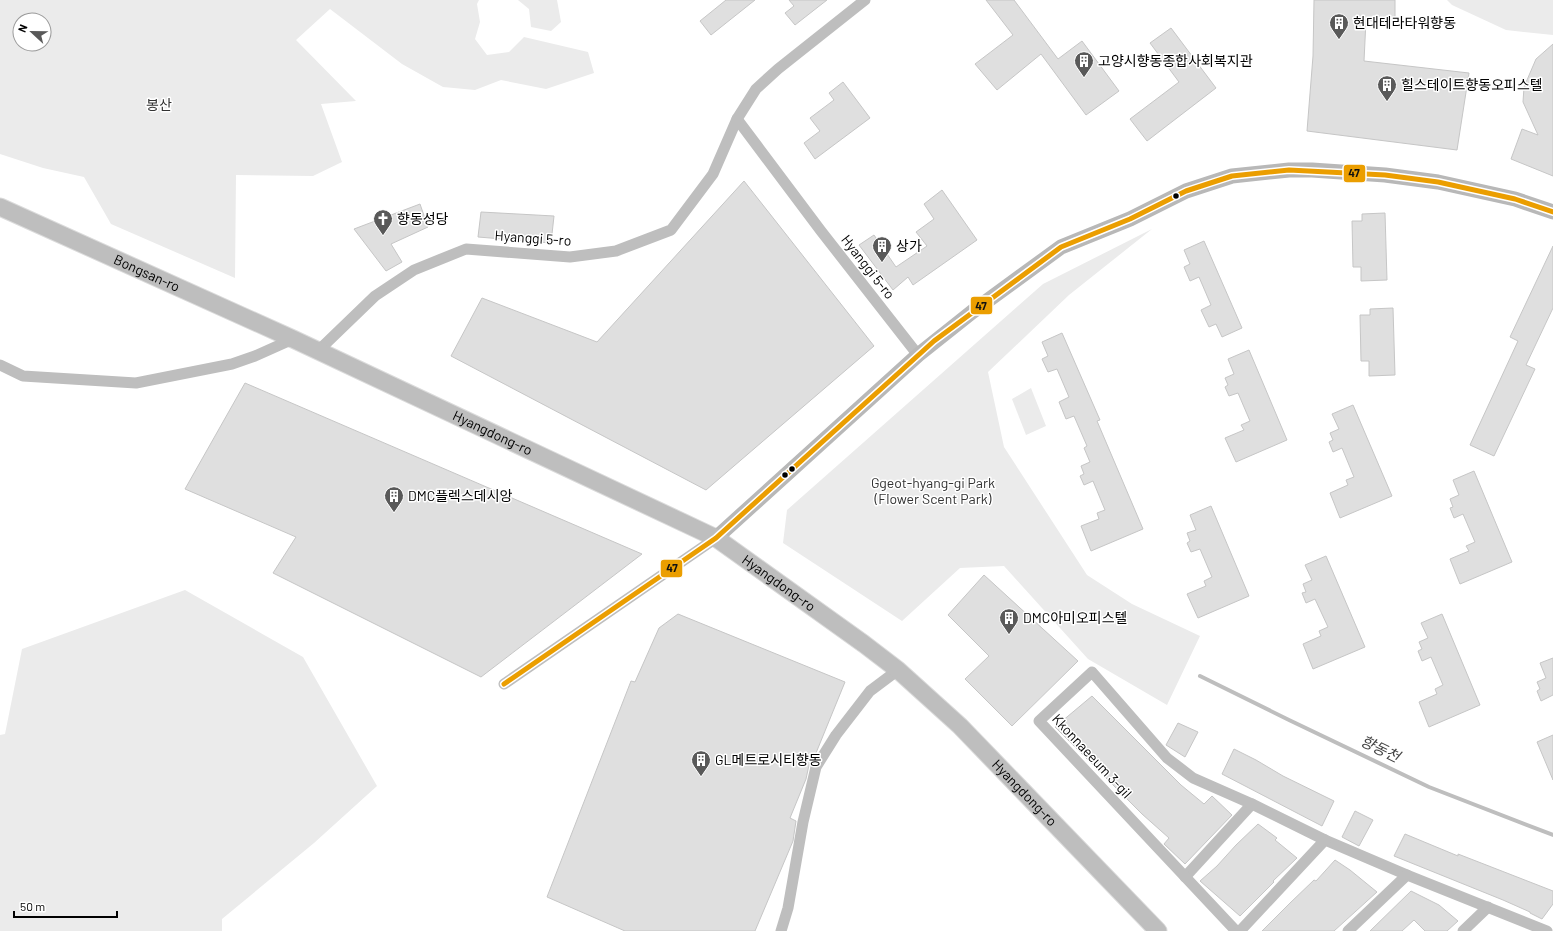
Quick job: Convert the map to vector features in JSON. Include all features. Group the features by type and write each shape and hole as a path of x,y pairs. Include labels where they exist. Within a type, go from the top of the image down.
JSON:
{"main road":[{"path":"716,538 918,355 972,312 1061,247 1130,219 1186,192 1232,176 1289,170 1385,175 1462,186 1515,199 1553,212"},
{"name":"Bongsan-ro","path":"0,207 318,351"},
{"name":"Hyangdong-ro","path":"318,351 716,538 898,670 960,726 1158,931"}],"street":[{"name":"Hyanggi 5-ro","path":"318,351 375,296 414,270 466,249 570,257 616,251 671,230 713,174 737,119 756,89 778,68 866,0"},
{"name":"Hyanggi 5-ro","path":"737,119 821,231 918,355"},
{"path":"0,365 23,376 136,383 232,364 255,356 293,339"},
{"path":"504,684 716,538"},
{"path":"781,931 790,895 803,822 816,767 836,735 870,691 898,670"},
{"name":"Kkonnaeeum 3-gil","path":"1236,931 1039,721 1092,672 1167,758 1193,778 1252,804 1325,840 1407,875 1547,931"},
{"path":"1185,877 1252,804"},
{"path":"1240,931 1325,840"},
{"path":"1348,931 1407,875"},
{"path":"1463,931 1488,907"}],"green space":[{"name":"봉산","path":"0,0 479,0 477,4 480,22 475,39 487,55 509,52 524,37 588,52 594,73 546,89 501,80 475,90 443,87 402,64 330,9 296,40 356,101 321,104 342,162 313,176 236,175 235,278 111,224 84,177 43,168 0,154"},
{"path":"518,0 557,0 561,22 551,31 531,27 529,9"},
{"path":"1447,0 1553,0 1553,35 1506,30 1452,5"},
{"name":"Ggeot-hyang-gi Park (Flower Scent Park)","path":"1152,229 1069,295 988,372 1004,447 1087,575 1132,604 1200,636 1167,705 1088,659 1004,566 960,568 902,621 783,543 787,510 1043,284"},
{"path":"1031,388 1046,426 1026,435 1012,399"},
{"path":"185,590 303,657 377,786 314,843 222,919 222,931 0,931 0,735 5,734 22,649"}],"building":[{"path":"726,0 755,0 711,35 700,21"},
{"path":"789,0 827,0 795,25 785,13 794,6"},
{"path":"986,0 1014,0 1058,59 1082,41 1119,91 1086,115 1041,54 997,90 975,64 1013,35"},
{"name":"힐스테이트향동오피스텔","path":"1314,0 1395,0 1395,24 1366,20 1364,61 1469,73 1457,150 1307,131 1313,56"},
{"path":"1171,28 1216,88 1147,141 1130,119 1179,82 1150,43"},
{"path":"1553,44 1553,176 1511,159 1522,129 1538,135 1523,102 1524,87 1536,59"},
{"path":"843,82 870,118 815,159 804,143 820,131 810,118 834,100 829,93"},
{"path":"744,181 874,346 706,490 451,356 482,298 597,342"},
{"path":"942,190 977,240 913,285 908,277 893,290 859,245 874,235 896,267 927,246 916,232 934,219 924,204"},
{"name":"향동성당","path":"420,204 428,227 391,244 402,262 386,271 354,229"},
{"path":"481,212 554,216 551,243 478,237"},
{"path":"1385,213 1387,280 1361,281 1361,267 1353,267 1352,221 1362,221 1362,214"},
{"path":"1204,241 1242,328 1222,337 1216,324 1209,327 1201,310 1211,305 1199,277 1190,281 1184,267 1190,264 1184,250"},
{"path":"1553,246 1553,308 1526,365 1535,369 1494,456 1470,445 1518,341 1510,337"},
{"path":"1393,308 1395,375 1369,376 1369,361 1361,361 1360,315 1370,315 1370,309"},
{"path":"1062,333 1100,420 1097,421 1143,529 1091,551 1081,526 1099,519 1097,513 1105,510 1093,481 1084,485 1080,476 1084,474 1081,466 1090,462 1084,448 1087,446 1074,416 1066,419 1059,402 1069,397 1057,369 1048,372 1042,359 1048,356 1042,342"},
{"path":"1249,350 1287,440 1236,462 1225,438 1244,430 1241,425 1250,421 1238,393 1229,396 1225,387 1228,385 1225,378 1234,374 1228,359"},
{"name":"DMC플렉스데시앙","path":"245,383 642,554 481,677 273,573 296,537 185,489"},
{"path":"1353,405 1392,496 1340,518 1330,493 1348,485 1346,480 1354,477 1342,448 1333,452 1329,442 1333,440 1330,433 1339,429 1332,414"},
{"path":"1474,471 1512,562 1460,584 1450,559 1469,551 1466,546 1475,542 1463,514 1454,518 1450,508 1453,507 1450,499 1459,495 1453,480"},
{"path":"1211,506 1249,596 1198,618 1187,594 1206,586 1204,581 1212,577 1200,549 1191,552 1187,543 1190,541 1187,533 1196,530 1190,515"},
{"path":"1326,556 1365,647 1313,669 1303,644 1321,636 1319,631 1328,627 1315,599 1306,603 1302,593 1306,592 1303,584 1312,580 1305,565"},
{"name":"DMC아미오피스텔","path":"984,575 1078,661 1012,726 965,679 989,656 948,615"},
{"name":"GL메트로시티향동","path":"678,614 845,682 816,753 809,765 806,779 790,818 796,821 793,841 755,931 625,931 547,897 631,681 635,682 659,628"},
{"path":"1442,614 1480,705 1429,727 1419,702 1437,694 1435,689 1443,685 1431,657 1422,661 1418,651 1422,649 1419,642 1428,638 1421,623"},
{"path":"1553,658 1553,695 1541,701 1537,691 1540,689 1537,682 1546,678 1540,663"},
{"path":"1092,696 1181,785 1204,804 1212,796 1232,815 1185,864 1164,844 1169,838 1142,814 1055,727"},
{"path":"1178,723 1198,732 1185,757 1166,745"},
{"path":"1553,735 1553,780 1537,742"},
{"path":"1234,749 1283,776 1334,801 1322,826 1222,774"},
{"path":"1355,811 1373,820 1359,846 1342,837"},
{"path":"1258,824 1277,838 1275,840 1297,858 1240,916 1200,881 1217,866"},
{"path":"1405,834 1458,856 1458,854 1553,891 1553,904 1542,919 1503,900 1394,856"},
{"path":"1335,860 1377,892 1334,931 1262,931 1314,880 1316,881"},
{"path":"1411,891 1439,905 1458,921 1447,931 1425,931 1414,920 1402,931 1370,931"}],"waterway":[{"name":"향동천","path":"1200,676 1429,787 1553,835"}],"transit line":[{"name":"47","path":"504,684 716,538 934,341 1061,247 1130,219 1186,191 1232,176 1289,170 1385,175 1438,182 1515,199 1553,212"}],"place":[{"name":"현대테라타워향동","path":"1339,40"},
{"name":"고양시향동종합사회복지관","path":"1084,78"},
{"name":"힐스테이트향동오피스텔","path":"1387,102"},
{"name":"향동성당","path":"383,236"},
{"name":"상가","path":"882,263"},
{"name":"DMC플렉스데시앙","path":"394,513"},
{"name":"DMC아미오피스텔","path":"1009,635"},
{"name":"GL메트로시티향동","path":"701,777"}]}
